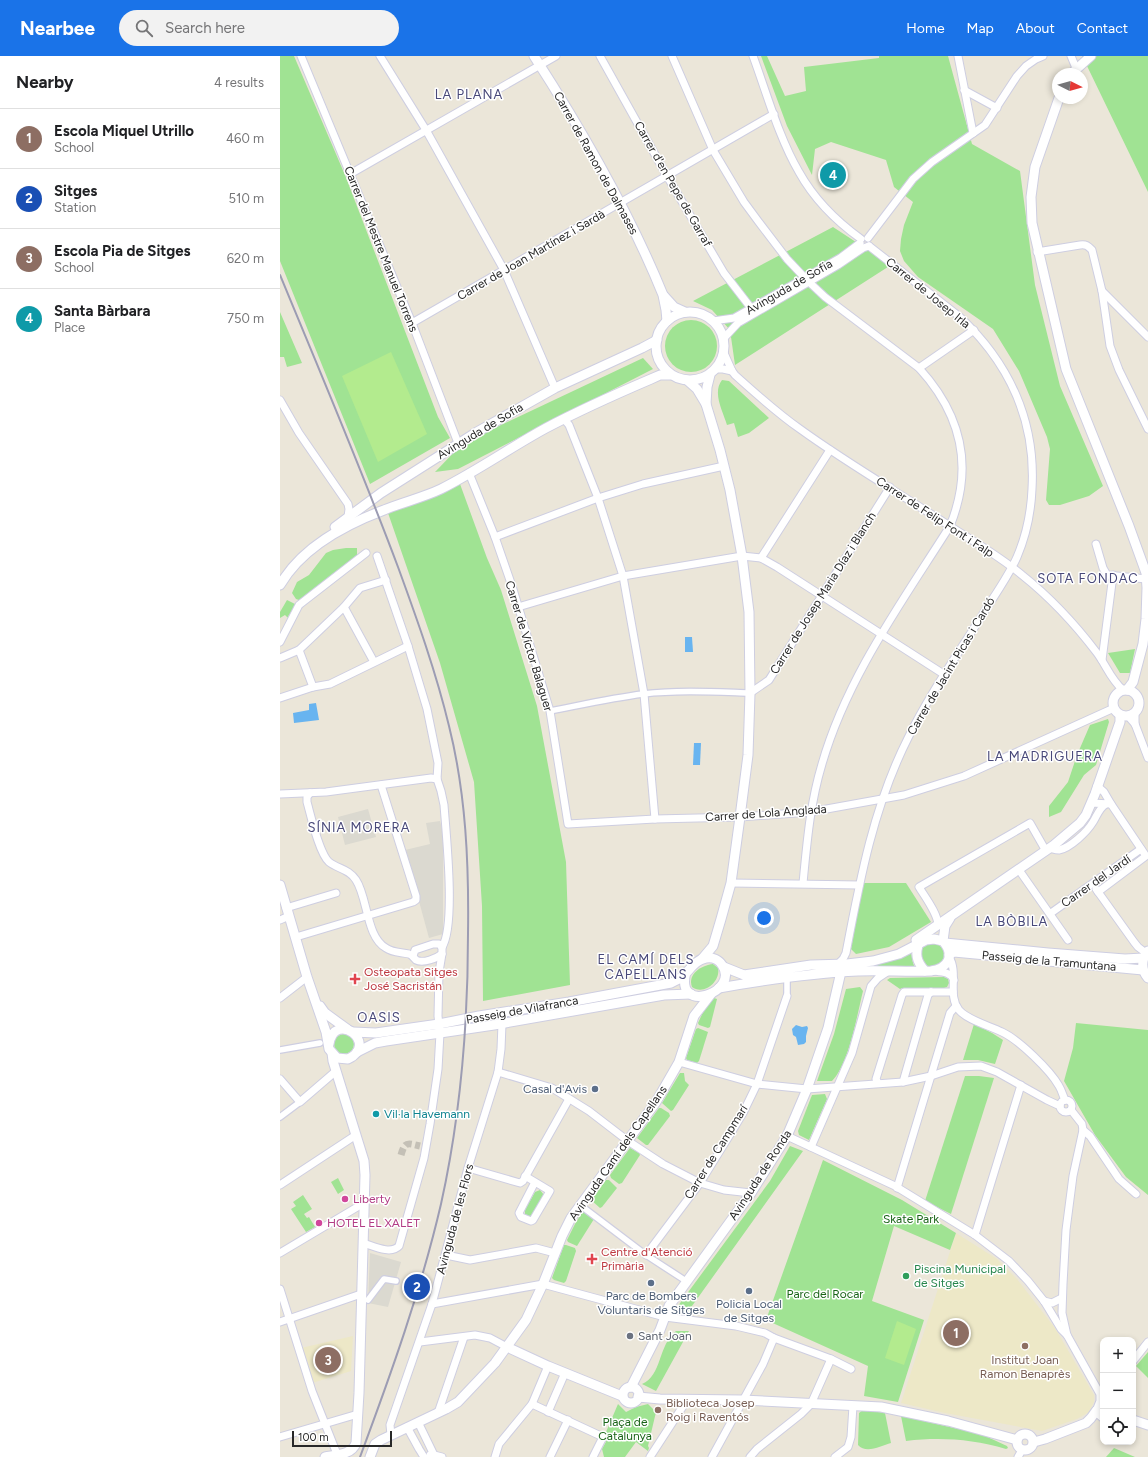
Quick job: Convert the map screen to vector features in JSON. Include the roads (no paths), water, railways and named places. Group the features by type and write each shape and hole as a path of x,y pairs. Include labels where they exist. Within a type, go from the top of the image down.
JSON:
{"street":[{"name":"Carrer del Mestre Manuel Torrens","path":"301,56 412,323 458,443"},
{"path":"380,56 426,130 504,270 555,388"},
{"name":"Carrer de Ramon de Dalmases","path":"534,56 575,122 621,203 663,295 667,321"},
{"path":"350,174 556,56"},
{"name":"Carrer d'en Pepe de Garraf","path":"600,56 667,176 724,273 751,308"},
{"path":"672,56 713,150 753,215 788,259 825,297 919,368 932,382 947,406 959,440 962,457 961,483 955,514 950,526 882,634 853,687 836,725 822,763 810,812 802,883"},
{"name":"Carrer de Josep Irla","path":"753,56 793,162 808,187 831,214 864,243 960,317 974,330 998,360 1013,388 1024,414 1031,446 1033,479 1031,508 1024,538 1018,557 1012,567"},
{"path":"958,56 973,133"},
{"name":"Avinguda de Sofia","path":"724,338 738,322 864,243 913,178 932,162 985,125 1022,71 1036,59 1044,56"},
{"path":"1071,56 1073,68"},
{"path":"1077,68 1091,56"},
{"path":"964,90 996,108"},
{"path":"1057,104 1035,167 1031,197 1032,223 1037,252 1066,369 1129,526 1142,560 1146,578 1146,642 1134,682 1135,688 1123,690 1113,702 1124,715 1135,724 1148,758"},
{"name":"Carrer de Joan Martínez i Sardà","path":"412,323 774,114"},
{"path":"1037,252 1084,244 1092,250 1102,291 1110,346 1119,370 1148,429"},
{"name":"Avinguda de Sofia","path":"713,321 730,320 807,280"},
{"path":"1102,291 1148,338"},
{"name":"Carrer de Ramon de Dalmases","path":"663,295 674,307 686,312"},
{"path":"706,404 707,387 713,372 721,362 724,353 724,338 720,328 705,315 696,312 686,312 676,315 667,321 660,330 656,340 656,350 658,359 663,368 670,374 679,379 688,381 699,380 713,372 723,369 732,371"},
{"path":"919,368 974,330"},
{"name":"Avinguda de Sofia","path":"281,581 302,558 332,530 394,484 458,443 555,388 642,348 656,340"},
{"name":"Carrer de Felip Font i Falp","path":"724,353 732,371 768,405 830,450 890,487 1012,567 1042,592 1065,614 1102,660 1123,690"},
{"name":"Avinguda de Sofia","path":"317,545 344,527 385,509 412,501 440,489 564,419 660,375 670,374"},
{"path":"688,381 697,389 706,404 724,466 742,556 749,612 750,693 748,755 731,883 716,937 710,950 702,959 695,963 686,972 684,983 685,990 692,995 706,996 711,994 719,988 723,982 725,977 716,950 716,937"},
{"path":"280,401 299,433 348,504 348,517"},
{"path":"564,419 569,425 598,498 623,576 644,694 655,819"},
{"path":"761,558 830,450"},
{"path":"495,537 598,498 643,484 724,466"},
{"name":"Carrer de Víctor Balaguer","path":"469,473 495,537 550,712 568,824"},
{"name":"Carrer de Josep Maria Díaz i Blanch","path":"750,693 769,680 890,487"},
{"path":"1096,544 1106,574 1146,578"},
{"path":"280,642 299,605 366,553"},
{"path":"363,1243 392,1250 399,1246 424,1158 438,1070 440,1029 439,972 442,951 448,932 449,896 444,805 437,779 438,763 427,709 408,646 377,556"},
{"path":"518,607 623,576 742,556 761,558 945,675"},
{"name":"Carrer de Jacint Picas i Cardó","path":"839,968 846,953 869,841 881,800 908,738 924,708 1012,567"},
{"path":"1102,660 1113,575"},
{"path":"280,658 299,650 344,607 360,588 386,580"},
{"path":"344,607 374,662"},
{"path":"280,698 313,687 330,684 408,646"},
{"path":"299,650 313,687"},
{"path":"719,988 787,978 899,954 920,941 938,925 1048,850 1080,823 1086,815 1124,715 1139,705 1137,696 1123,690"},
{"path":"550,712 598,701 644,694 690,692 750,693"},
{"name":"Carrer de Lola Anglada","path":"568,824 810,812 881,800 924,790 1124,715"},
{"path":"280,794 326,792 431,778 437,779"},
{"path":"296,937 416,900 381,785"},
{"path":"1097,786 1104,792 1108,804 1141,849"},
{"path":"310,793 307,797 307,802 322,854 329,862 354,876 360,888 376,937 381,945 390,950 413,956 419,961 425,960 442,951"},
{"path":"1091,803 1108,804"},
{"path":"1048,850 1066,848 1080,837 1093,823 1100,809 1108,804"},
{"path":"938,925 938,919 935,913 919,887 1030,823 1048,850"},
{"name":"Carrer del Jardí","path":"1051,913 1141,849 1146,856 1098,892"},
{"path":"1019,870 1051,913 1068,940"},
{"path":"731,883 859,885"},
{"path":"1092,884 1134,942 1146,954 1143,970 1148,978"},
{"path":"280,886 285,915 296,937 365,1167 363,1243 365,1297 356,1443 351,1451 324,1457"},
{"path":"285,915 336,893"},
{"path":"950,918 945,926 944,942 951,955 954,968 953,992 956,1006 961,1013 969,1018 1004,1033 1022,1045 1052,1076 1059,1087 1063,1103 1061,1110 1064,1112 1071,1110 1082,1124 1083,1130 1070,1196 1065,1243 1062,1314 1067,1335"},
{"path":"920,941 931,939 944,942"},
{"path":"920,941 916,952 919,964 928,971 946,973 952,976 954,980"},
{"name":"Passeig de la Tramuntana","path":"944,942 967,946 1117,958 1146,954"},
{"path":"413,956 415,950 433,944 439,944 442,951"},
{"path":"846,953 846,957 855,963"},
{"path":"702,959 709,958 744,975 811,965 887,972 928,971 937,970 945,965 951,955"},
{"name":"Passeig de la Tramuntana","path":"951,955 1143,970"},
{"path":"425,960 435,964 439,972"},
{"name":"Avinguda de Ronda","path":"632,1387 660,1330 669,1306 751,1193 787,1136 807,1089 828,1028 840,976 839,968"},
{"name":"Passeig de Vilafranca","path":"357,1052 378,1042 440,1029 474,1017 569,1002 671,983 682,977 686,972"},
{"path":"811,1147 852,1053 871,986 878,978 887,972"},
{"path":"280,998 308,977"},
{"path":"787,978 787,996"},
{"path":"878,1083 876,1079 904,992 953,992"},
{"path":"903,1082 928,995 931,992"},
{"name":"Avinguda Camí dels Capellans","path":"694,1016 711,994"},
{"name":"Passeig de Vilafranca","path":"350,1031 376,1033 502,1024 664,996 692,995"},
{"name":"Avinguda Camí dels Capellans","path":"370,1457 375,1444 381,1440 458,1402 476,1385 495,1363 526,1320 568,1224 580,1205 656,1102 679,1062 694,1016 695,1004 692,995"},
{"name":"Carrer de Campmarí","path":"646,1254 700,1182 731,1133 757,1084 787,996"},
{"path":"280,1116 338,1075 348,1059 357,1052 359,1044 358,1040 350,1031 325,1013 316,1002"},
{"path":"897,1188 950,1013 956,1006"},
{"name":"Avinguda de les Flors","path":"391,1435 390,1425 432,1304 468,1168 498,1072 502,1049 502,1024"},
{"path":"348,1059 337,1058 330,1048 331,1037 336,1032 342,1029 350,1031"},
{"path":"280,1050 320,1043"},
{"path":"679,1062 757,1084 807,1089 903,1082 931,1076 958,1067 981,1066 997,1072 1048,1100 1063,1103"},
{"path":"498,1072 552,1088 588,1111 663,1164 700,1182 724,1190 751,1193"},
{"path":"280,1079 300,1102"},
{"path":"975,1235 1021,1085"},
{"path":"468,1168 520,1183 523,1181 569,1099"},
{"path":"1083,1130 1090,1136 1119,1179 1136,1194"},
{"path":"280,1185 356,1135"},
{"path":"787,1136 897,1188 975,1235 1009,1261 1028,1281 1044,1302 1061,1329 1067,1335 1099,1390 1100,1397 1097,1408 1100,1412"},
{"path":"420,1146 427,1142"},
{"path":"525,1176 535,1182 550,1191 531,1221 521,1217 519,1213 535,1182"},
{"path":"280,1253 364,1203"},
{"path":"580,1205 646,1254 686,1281"},
{"path":"446,1255 470,1260 536,1248 555,1253"},
{"path":"280,1322 365,1297 384,1279 396,1281"},
{"path":"432,1304 543,1284 665,1317 736,1326 765,1333 774,1338 851,1368"},
{"path":"280,1289 324,1424 337,1454"},
{"path":"1044,1302 1052,1303 1062,1298"},
{"path":"420,1342 482,1336 507,1346 548,1366 622,1396 628,1403 634,1402 638,1397 638,1392 632,1387 626,1388 622,1396"},
{"path":"438,1413 464,1337"},
{"path":"712,1457 763,1364 774,1338"},
{"path":"1136,1356 1148,1342"},
{"path":"750,1457 757,1449 801,1414 811,1404 831,1359"},
{"path":"495,1457 499,1444 532,1404 548,1366"},
{"path":"548,1412 565,1373"},
{"path":"638,1397 687,1400 742,1400 881,1407 948,1421 1017,1440"},
{"path":"650,1457 687,1400"},
{"path":"532,1404 604,1437 593,1457"},
{"path":"1017,1440 1020,1453 1031,1448 1034,1442 1086,1423 1100,1404"},
{"path":"835,1457 848,1447 851,1437 853,1406"},
{"path":"280,1437 358,1414"},
{"path":"550,1457 568,1420"},
{"path":"1136,1421 1148,1425"},
{"path":"418,1422 434,1455"},
{"path":"407,1427 424,1457 434,1455 442,1457"},
{"path":"1017,1440 1020,1436 1025,1434 1030,1436 1034,1442"}],"water":[{"path":"685,637 692,637 693,652 685,652"},
{"path":"316,703 319,720 294,723 293,713 309,710 309,704"},
{"path":"694,743 701,743 700,765 693,765"},
{"path":"796,1025 802,1027 807,1026 808,1028 806,1042 804,1044 798,1045 796,1037 793,1035 792,1029"}],"tunnel":[{"path":"401,1155 405,1145 407,1144 420,1146"}],"railway":[{"path":"280,275 370,493 426,646 444,706 455,752 463,803 467,855 467,1002 462,1070 454,1137 441,1204 415,1300 360,1457"}],"place":[{"name":"Santa Bàrbara","path":"833,175"},
{"name":"Osteopata Sitges José Sacristán","path":"355,979"},
{"name":"Casal d'Avis","path":"595,1089"},
{"name":"Vil·la Havemann","path":"376,1114"},
{"name":"Liberty","path":"345,1199"},
{"name":"HOTEL EL XALET","path":"319,1223"},
{"name":"Centre d'Atenció Primària","path":"592,1259"},
{"name":"Piscina Municipal de Sitges","path":"906,1276"},
{"name":"Parc de Bombers Voluntaris de Sitges","path":"651,1283"},
{"name":"Sitges","path":"417,1287"},
{"name":"Policia Local de Sitges","path":"749,1291"},
{"name":"Escola Miquel Utrillo","path":"956,1333"},
{"name":"Sant Joan","path":"630,1336"},
{"name":"Institut Joan Ramon Benaprès","path":"1025,1346"},
{"name":"Escola Pia de Sitges","path":"328,1360"},
{"name":"Biblioteca Josep Roig i Raventós","path":"658,1410"}],"district":[{"name":"LA PLANA","path":"469,94"},
{"name":"SOTA FONDAC","path":"1088,578"},
{"name":"LA MADRIGUERA","path":"1045,756"},
{"name":"SÍNIA MORERA","path":"359,827"},
{"name":"LA BÒBILA","path":"1012,921"},
{"name":"EL CAMÍ DELS CAPELLANS","path":"646,966"},
{"name":"OASIS","path":"379,1017"}],"park label":[{"name":"Skate Park","path":"911,1219"},
{"name":"Parc del Rocar","path":"825,1294"},
{"name":"Plaça de Catalunya","path":"625,1429"}]}
